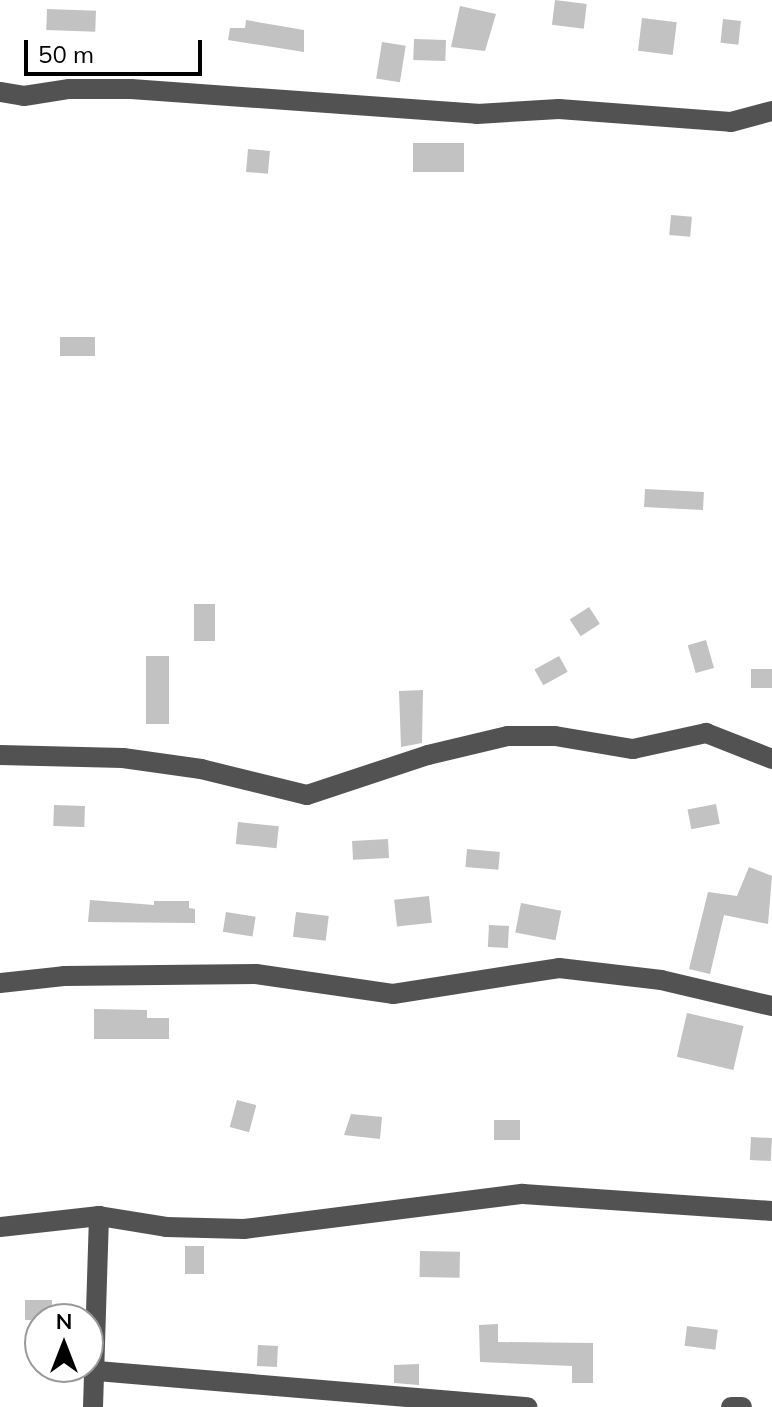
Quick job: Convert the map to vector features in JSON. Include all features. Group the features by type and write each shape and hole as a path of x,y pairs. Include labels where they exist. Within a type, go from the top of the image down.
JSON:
{"street":[{"path":"0,92 24,96 69,89 131,89 477,114 559,109 731,122 772,111"},
{"path":"0,755 123,758 201,769 307,795 508,736 555,736 633,749 706,733 772,759"},
{"path":"0,983 64,976 256,974 393,994 559,968 661,980 772,1006"},
{"path":"0,1227 99,1216 166,1227 244,1229 523,1194 772,1211"},
{"path":"98,1303 99,1216"},
{"path":"104,1372 527,1407"},
{"path":"93,1407 96,1383"},
{"path":"731,1407 742,1407"}],"building":[{"path":"555,0 587,4 584,29 552,25"},
{"path":"460,6 496,14 485,51 451,47"},
{"path":"47,9 96,11 95,32 46,30"},
{"path":"642,18 677,22 673,55 638,51"},
{"path":"723,19 741,21 738,45 720,43"},
{"path":"246,20 304,30 304,52 228,40 230,28 245,28"},
{"path":"414,39 446,40 445,61 413,60"},
{"path":"382,42 406,46 400,82 376,79"},
{"path":"413,143 464,143 464,172 413,172"},
{"path":"248,149 270,151 268,174 246,172"},
{"path":"671,215 692,217 690,237 669,235"},
{"path":"60,337 95,337 95,356 60,356"},
{"path":"645,489 704,492 703,510 644,507"},
{"path":"194,604 215,604 215,641 194,641"},
{"path":"589,607 600,624 581,636 570,620"},
{"path":"706,640 714,668 696,673 688,645"},
{"path":"146,656 169,656 169,724 146,724"},
{"path":"559,656 568,672 543,685 535,670"},
{"path":"751,669 772,669 772,688 751,688"},
{"path":"423,690 422,743 401,747 399,691"},
{"path":"716,804 720,824 691,829 688,810"},
{"path":"54,805 85,806 84,827 53,826"},
{"path":"238,822 279,826 276,848 236,844"},
{"path":"388,839 389,858 353,860 352,841"},
{"path":"467,849 500,852 498,870 465,867"},
{"path":"749,867 772,876 768,924 724,915 710,974 689,969 708,892 737,896"},
{"path":"429,896 432,923 397,927 394,900"},
{"path":"90,900 154,905 154,901 189,901 189,908 195,909 195,923 88,922"},
{"path":"521,903 561,911 556,940 515,932"},
{"path":"226,912 256,917 253,936 223,932"},
{"path":"296,912 329,916 326,941 293,937"},
{"path":"489,925 509,926 508,948 488,947"},
{"path":"94,1009 147,1010 147,1018 169,1018 169,1039 94,1039"},
{"path":"687,1013 744,1026 733,1070 677,1057"},
{"path":"237,1100 256,1105 249,1132 230,1127"},
{"path":"351,1114 382,1117 380,1139 344,1135"},
{"path":"494,1120 520,1120 520,1140 494,1140"},
{"path":"751,1137 772,1138 771,1161 750,1160"},
{"path":"185,1246 204,1246 204,1274 185,1274"},
{"path":"420,1251 460,1252 460,1278 420,1277"},
{"path":"25,1300 52,1300 52,1303 25,1303"},
{"path":"498,1324 498,1342 593,1343 593,1383 572,1383 572,1366 480,1362 479,1325"},
{"path":"687,1326 718,1330 715,1350 685,1346"},
{"path":"258,1345 278,1346 277,1367 257,1366"},
{"path":"419,1364 419,1385 394,1383 394,1365"}]}
